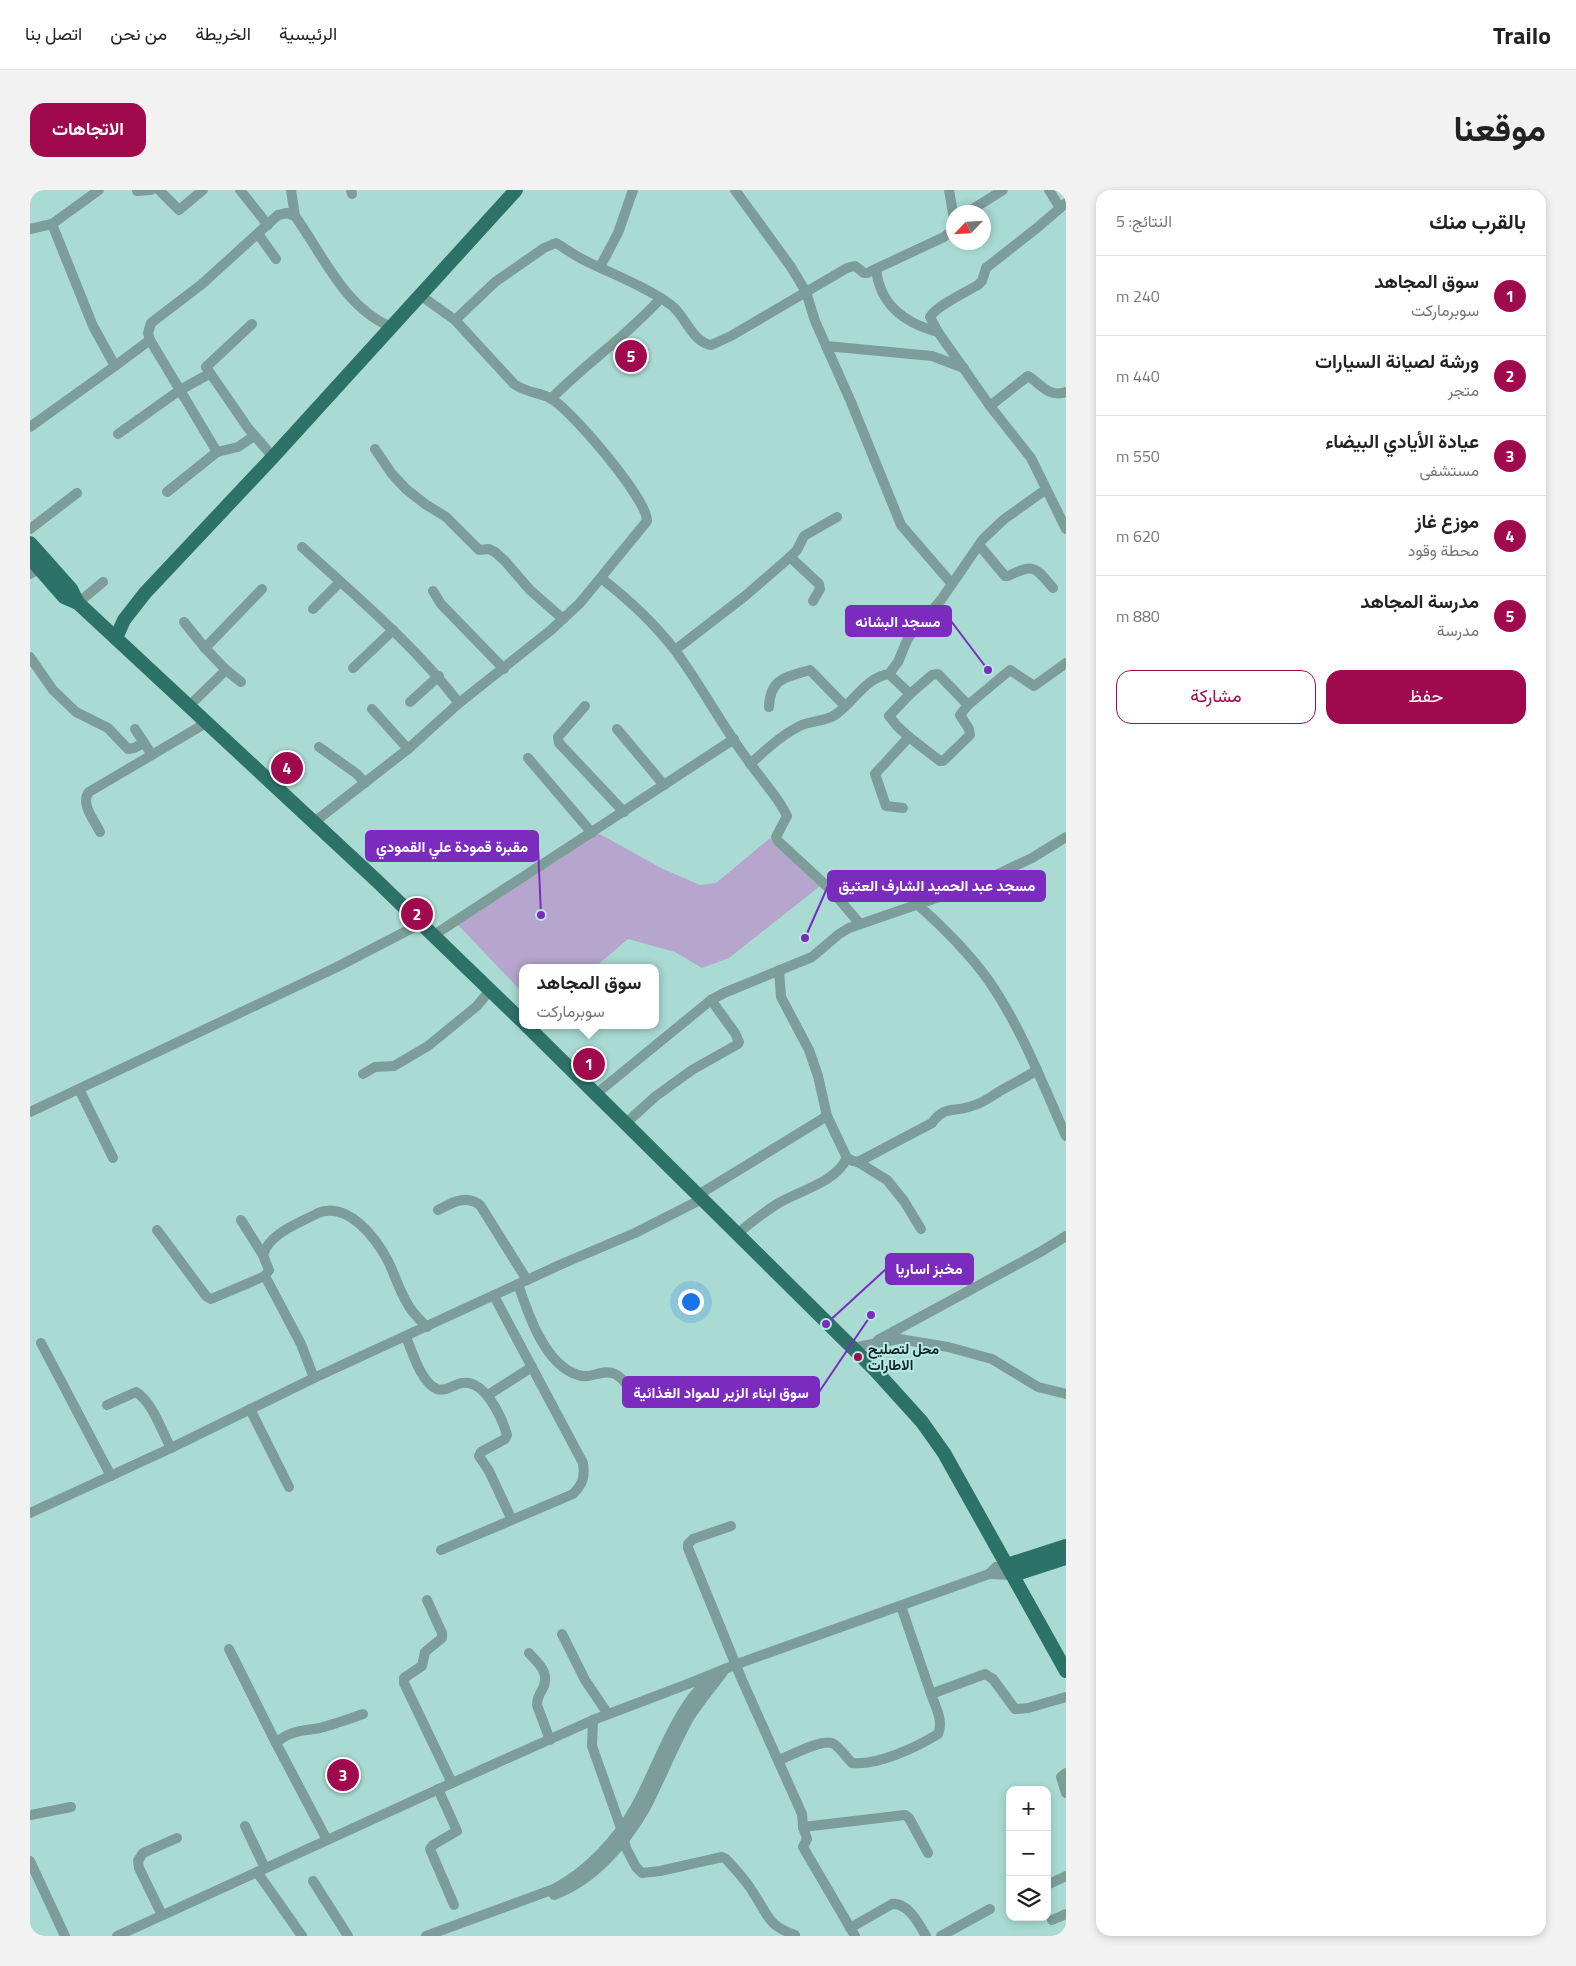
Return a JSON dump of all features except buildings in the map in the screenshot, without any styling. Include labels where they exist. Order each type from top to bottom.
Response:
[{"type":"main road","points":[[116,638],[127,615],[145,593],[273,457],[420,295],[510,192]]},
{"type":"main road","points":[[30,543],[71,590],[78,603],[422,923],[519,1018]]},
{"type":"main road","points":[[33,567],[64,597],[78,603]]},
{"type":"main road","points":[[99,623],[127,615]]},
{"type":"main road","points":[[530,1029],[852,1348],[911,1410],[944,1452],[1066,1671]]},
{"type":"main road","points":[[1010,1570],[1066,1546]]},
{"type":"main road","points":[[1010,1570],[1066,1558]]},
{"type":"street","points":[[30,229],[52,224],[100,190]]},
{"type":"street","points":[[137,192],[151,190]]},
{"type":"street","points":[[159,190],[179,210],[203,190]]},
{"type":"street","points":[[240,190],[268,225]]},
{"type":"street","points":[[291,190],[295,216],[347,293],[369,315],[390,327]]},
{"type":"street","points":[[600,267],[618,233],[634,190]]},
{"type":"street","points":[[735,190],[791,267],[806,292],[811,310],[900,525],[952,584]]},
{"type":"street","points":[[949,190],[952,205]]},
{"type":"street","points":[[979,205],[1003,190]]},
{"type":"street","points":[[1049,190],[1063,205],[986,268],[982,281],[978,285],[932,314],[931,320],[990,406],[1030,458],[1066,529]]},
{"type":"street","points":[[217,452],[150,340],[148,329],[151,323],[202,284],[268,225],[284,213],[290,213],[295,216]]},
{"type":"street","points":[[52,224],[93,326],[114,366]]},
{"type":"street","points":[[258,234],[276,259]]},
{"type":"street","points":[[455,320],[486,290],[556,243],[661,298],[677,310],[695,336],[710,345],[732,336],[850,266],[855,266],[864,273],[946,235]]},
{"type":"street","points":[[876,268],[879,284],[891,306],[912,323],[938,332]]},
{"type":"street","points":[[313,823],[408,749],[459,703],[504,669],[580,603],[646,523],[647,515],[638,500],[589,434],[569,413],[550,398],[525,391],[514,384],[455,320],[420,295]]},
{"type":"street","points":[[550,398],[572,377],[641,321],[661,298]]},
{"type":"street","points":[[252,324],[206,367],[254,436],[273,457]]},
{"type":"street","points":[[30,427],[150,340]]},
{"type":"street","points":[[826,346],[932,356],[964,368]]},
{"type":"street","points":[[118,434],[180,390],[210,374]]},
{"type":"street","points":[[990,406],[1028,376],[1051,394],[1066,392]]},
{"type":"street","points":[[167,492],[217,452],[238,447],[254,436]]},
{"type":"street","points":[[375,449],[392,474],[416,498],[446,517],[479,550],[489,549],[495,552],[530,590],[563,618]]},
{"type":"street","points":[[750,764],[786,733],[803,725],[830,717],[872,681],[880,676],[889,674],[898,662],[908,638],[952,584],[979,545],[1003,520],[1045,490]]},
{"type":"street","points":[[30,528],[77,493]]},
{"type":"street","points":[[674,650],[745,596],[790,557],[797,550],[804,536],[836,517]]},
{"type":"street","points":[[979,545],[1005,576],[1031,568],[1054,588]]},
{"type":"street","points":[[302,547],[393,630],[439,676],[459,703]]},
{"type":"street","points":[[790,557],[819,584],[820,589],[813,601]]},
{"type":"street","points":[[601,578],[628,599],[652,623],[674,650],[750,764],[773,792],[787,814],[776,836],[778,841],[832,891],[860,924]]},
{"type":"street","points":[[78,603],[103,582]]},
{"type":"street","points":[[314,609],[340,582]]},
{"type":"street","points":[[205,648],[262,589]]},
{"type":"street","points":[[433,591],[441,604],[504,669]]},
{"type":"street","points":[[184,622],[226,670],[242,682]]},
{"type":"street","points":[[353,668],[393,630]]},
{"type":"street","points":[[30,656],[53,690],[76,712],[108,728],[128,749],[144,743]]},
{"type":"street","points":[[968,705],[936,673],[910,694],[890,716],[897,726],[909,737],[940,761],[943,761],[970,735],[969,729],[960,715],[968,705],[1010,670],[1034,686],[1066,663]]},
{"type":"street","points":[[188,706],[226,670]]},
{"type":"street","points":[[769,706],[770,693],[779,681],[810,670],[845,706]]},
{"type":"street","points":[[889,674],[910,694]]},
{"type":"street","points":[[410,702],[439,676]]},
{"type":"street","points":[[584,706],[558,738],[559,743],[624,812]]},
{"type":"street","points":[[372,709],[408,749]]},
{"type":"street","points":[[100,832],[86,803],[88,793],[206,723]]},
{"type":"street","points":[[134,729],[152,755]]},
{"type":"street","points":[[617,729],[664,785]]},
{"type":"street","points":[[903,808],[886,806],[875,774],[909,737]]},
{"type":"street","points":[[434,935],[734,739]]},
{"type":"street","points":[[319,747],[357,774],[364,782]]},
{"type":"street","points":[[528,758],[592,833]]},
{"type":"street","points":[[596,1094],[711,1000],[812,957],[839,934],[860,924],[977,884],[1032,858],[1066,837]]},
{"type":"street","points":[[918,905],[967,954],[989,981],[1016,1025],[1066,1136]]},
{"type":"street","points":[[30,1112],[337,967],[422,923]]},
{"type":"street","points":[[780,970],[781,997],[809,1050],[818,1076],[827,1116],[847,1158],[858,1162],[887,1180],[904,1201],[921,1229]]},
{"type":"street","points":[[363,1074],[375,1067],[394,1066],[428,1046],[477,1006],[490,990]]},
{"type":"street","points":[[626,1123],[656,1096],[692,1070],[738,1044],[735,1033],[711,1000]]},
{"type":"street","points":[[858,1162],[932,1123],[938,1114],[944,1111],[968,1108],[987,1101],[1037,1070]]},
{"type":"street","points":[[79,1089],[113,1158]]},
{"type":"street","points":[[30,1513],[171,1448],[314,1378],[635,1233],[700,1197],[827,1116]]},
{"type":"street","points":[[737,1234],[778,1204],[832,1176],[844,1164],[847,1158]]},
{"type":"street","points":[[438,1210],[461,1200],[469,1199],[480,1205],[523,1282],[526,1307],[547,1351],[561,1368],[582,1376],[603,1372],[615,1374],[622,1379],[634,1395],[645,1398],[651,1396]]},
{"type":"street","points":[[263,1255],[266,1246],[275,1237],[318,1213],[325,1210],[333,1210],[343,1214],[363,1227],[379,1248],[387,1260],[409,1308],[426,1327]]},
{"type":"street","points":[[157,1230],[209,1298],[265,1276],[269,1269],[263,1255],[241,1220]]},
{"type":"street","points":[[871,1345],[1066,1236]]},
{"type":"street","points":[[265,1276],[302,1344],[314,1378]]},
{"type":"street","points":[[441,1550],[573,1494],[581,1486],[585,1472],[583,1463],[494,1296]]},
{"type":"street","points":[[406,1336],[418,1367],[431,1385],[437,1389],[444,1390],[461,1383],[466,1383],[475,1386],[488,1395],[507,1435],[505,1439],[480,1452],[479,1456],[489,1471],[512,1520]]},
{"type":"street","points":[[852,1348],[899,1339],[948,1347],[992,1359],[1038,1387],[1066,1394]]},
{"type":"street","points":[[41,1343],[111,1476]]},
{"type":"street","points":[[488,1395],[532,1367]]},
{"type":"street","points":[[107,1405],[136,1392],[147,1402],[171,1448]]},
{"type":"street","points":[[250,1409],[289,1487]]},
{"type":"street","points":[[731,1526],[693,1539],[688,1544],[688,1548],[732,1665],[779,1760],[802,1814],[807,1839],[803,1847],[853,1932],[892,1904],[898,1904],[903,1906],[913,1916],[926,1936]]},
{"type":"street","points":[[117,1936],[593,1720],[732,1665],[988,1574],[996,1568],[1010,1570]]},
{"type":"street","points":[[427,1600],[442,1632],[442,1638],[425,1652],[422,1666],[404,1678],[404,1684],[452,1783]]},
{"type":"street","points":[[779,1760],[813,1746],[831,1742],[852,1763],[863,1764],[892,1755],[938,1734],[940,1719],[901,1606]]},
{"type":"street","points":[[562,1634],[585,1680],[608,1714]]},
{"type":"street","points":[[229,1649],[327,1840]]},
{"type":"street","points":[[529,1653],[544,1670],[545,1685],[537,1700],[537,1705],[550,1740]]},
{"type":"street","points":[[436,1935],[572,1880],[595,1861],[645,1808],[689,1718],[732,1665]]},
{"type":"street","points":[[623,1833],[664,1747],[692,1698],[716,1671]]},
{"type":"street","points":[[930,1694],[985,1674],[993,1679],[1015,1709],[1028,1708],[1066,1697]]},
{"type":"street","points":[[276,1743],[295,1731],[322,1727],[363,1714]]},
{"type":"street","points":[[593,1720],[592,1746],[623,1833],[626,1848],[636,1867],[642,1872],[660,1871],[719,1857],[726,1859],[754,1892],[769,1920],[795,1934]]},
{"type":"street","points":[[1066,1773],[1061,1777],[1066,1793]]},
{"type":"street","points":[[438,1789],[457,1831],[432,1846],[430,1850],[454,1905]]},
{"type":"street","points":[[30,1815],[71,1807]]},
{"type":"street","points":[[803,1826],[905,1815],[909,1818],[928,1853]]},
{"type":"street","points":[[245,1826],[261,1870],[302,1936]]},
{"type":"street","points":[[162,1915],[138,1861],[144,1853],[177,1838]]},
{"type":"street","points":[[30,1861],[66,1936]]},
{"type":"street","points":[[1051,1883],[1066,1876]]},
{"type":"street","points":[[313,1881],[348,1936]]},
{"type":"street","points":[[941,1936],[990,1909]]},
{"type":"street","points":[[1052,1920],[1066,1914]]},
{"type":"shaded area","points":[[598,833],[663,869],[700,885],[716,883],[770,838],[820,886],[729,958],[702,968],[675,952],[628,939],[599,964],[519,964],[519,989],[458,925]]},
{"type":"place","name":"مدرسة المجاهد","points":[[631,356]]},
{"type":"place","name":"مسجد البشانه","points":[[988,670]]},
{"type":"place","name":"موزع غاز","points":[[287,768]]},
{"type":"place","name":"ورشة لصيانة السيارات","points":[[417,914]]},
{"type":"place","name":"مقبرة قمودة علي القمودي","points":[[541,915]]},
{"type":"place","name":"مسجد عبد الحميد الشارف العتيق","points":[[805,938]]},
{"type":"place","name":"سوق المجاهد","points":[[589,1064]]},
{"type":"place","name":"سوق ابناء الزير للمواد الغذائية","points":[[871,1315]]},
{"type":"place","name":"مخبز اساريا","points":[[826,1324]]},
{"type":"place","name":"محل لتصليح الاطارات","points":[[858,1357]]},
{"type":"place","name":"عيادة الأيادي البيضاء","points":[[343,1775]]}]
